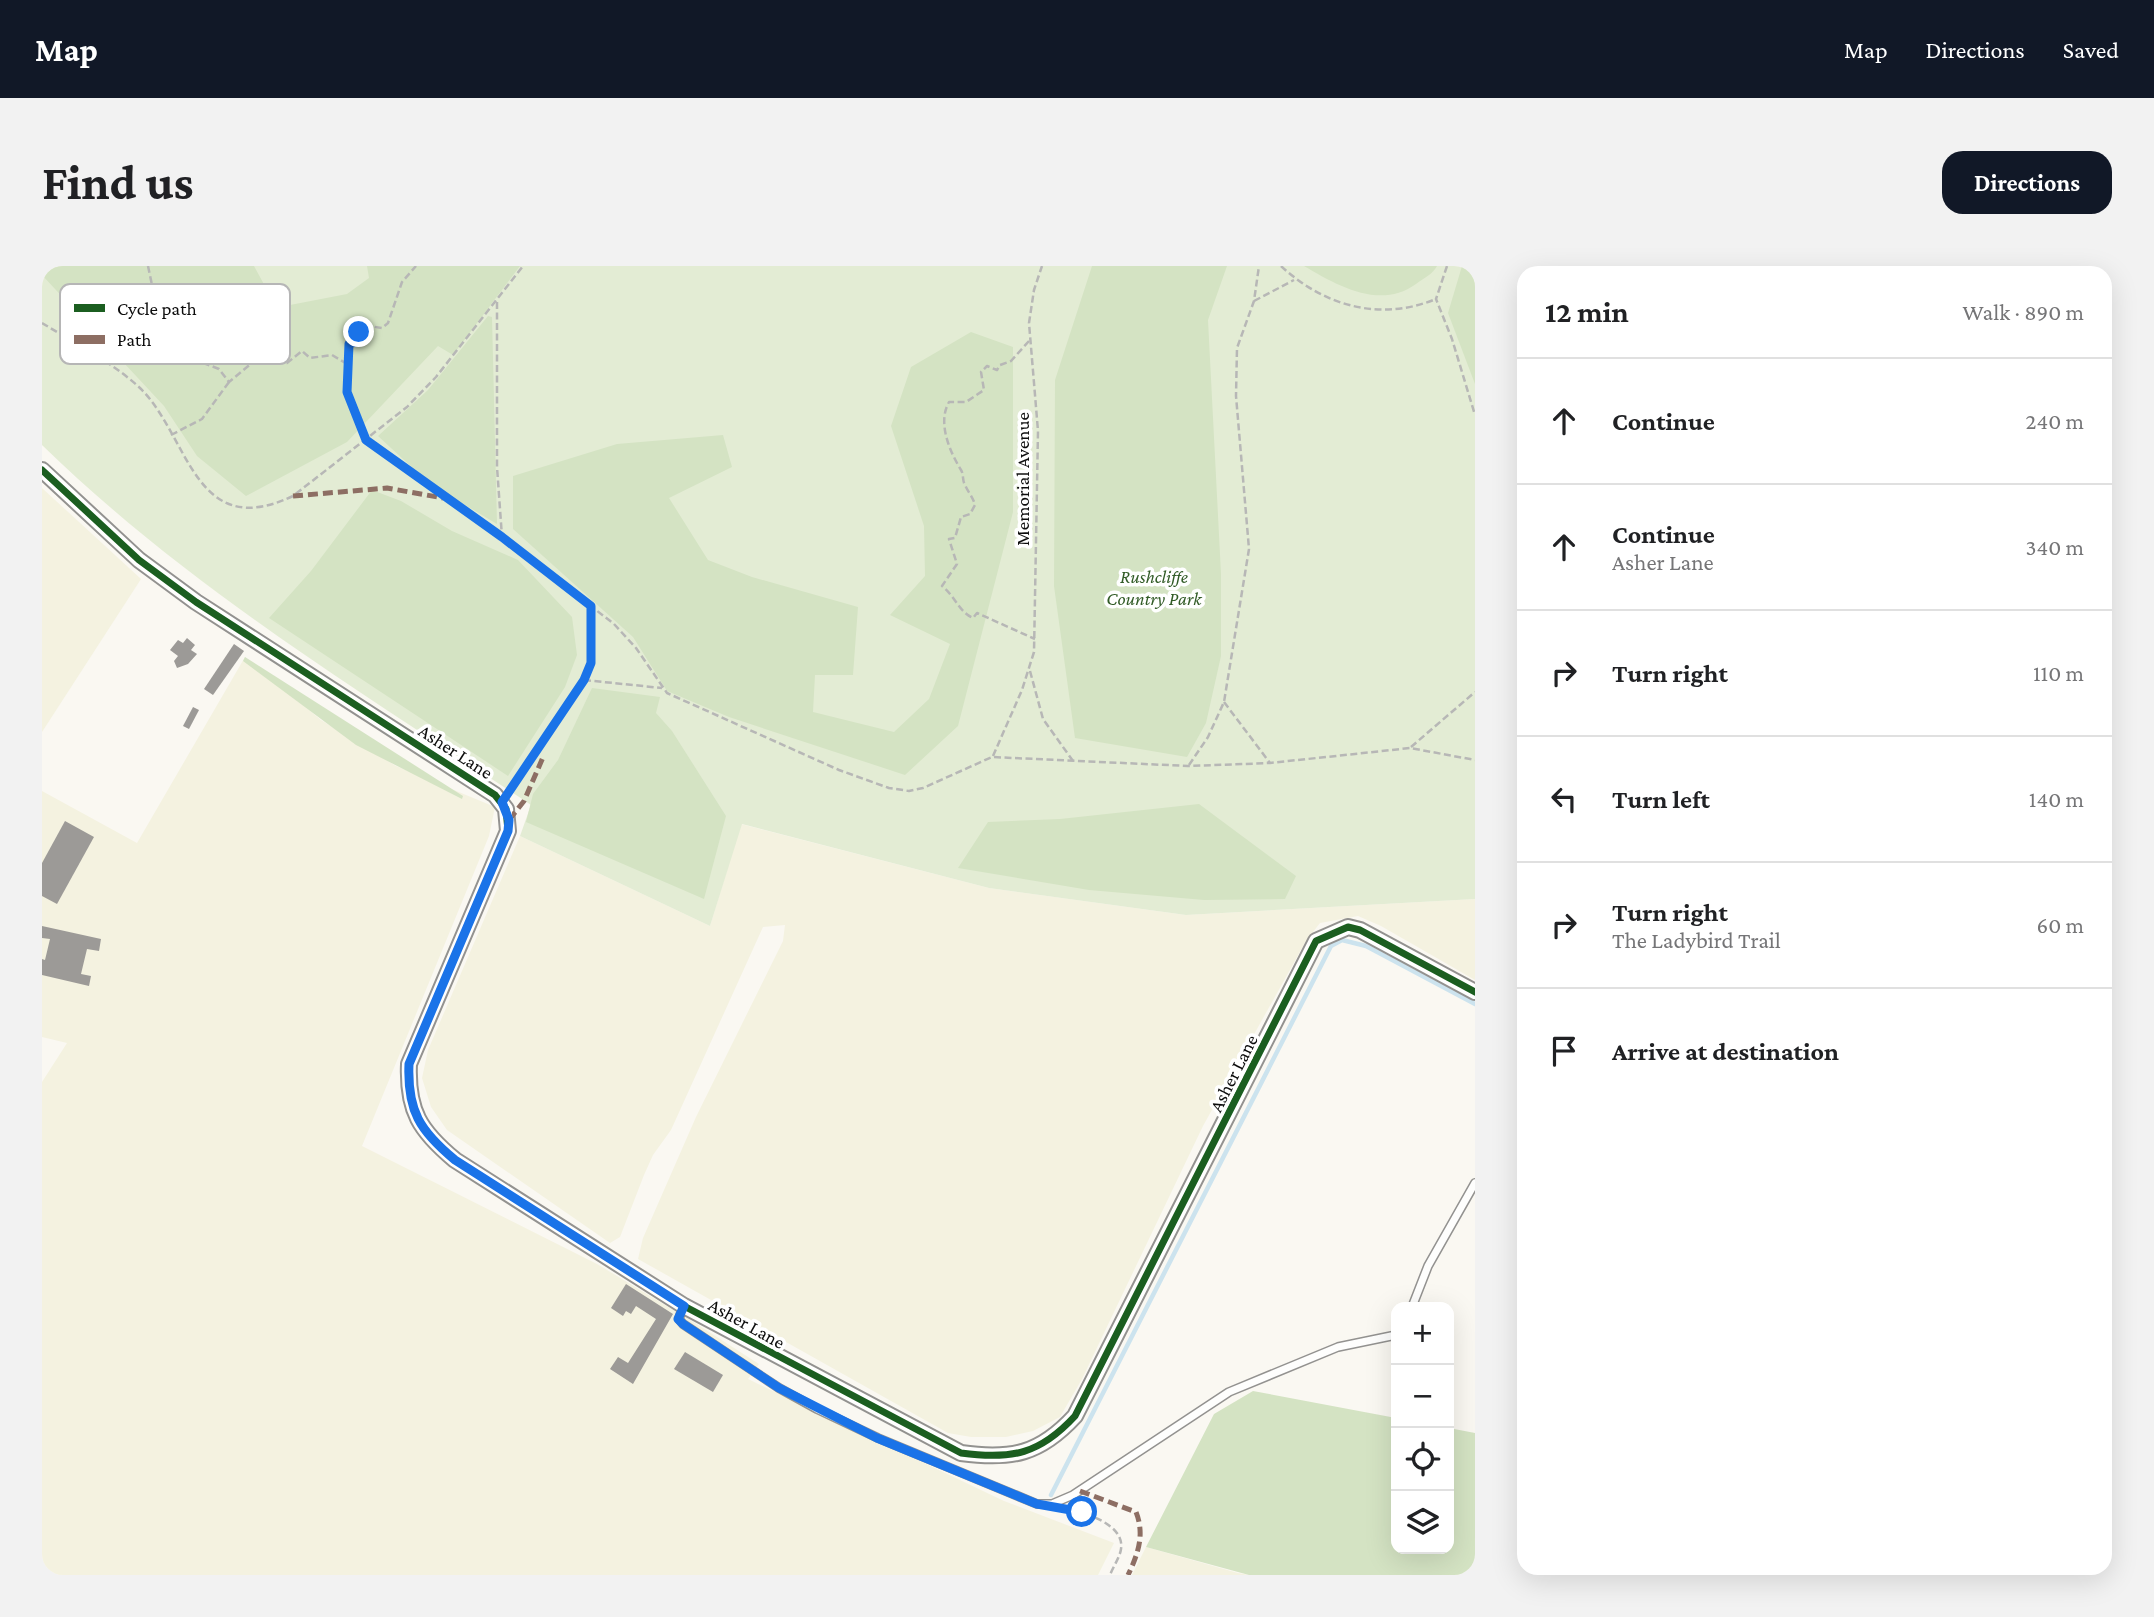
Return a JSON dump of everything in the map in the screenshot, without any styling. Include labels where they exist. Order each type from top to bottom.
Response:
[{"type":"street","name":"Asher Lane","points":[[42,470],[139,560],[196,602],[502,802],[509,820],[508,831],[409,1064],[408,1088],[414,1113],[428,1138],[455,1160],[684,1306],[961,1453],[989,1457],[1017,1455],[1042,1446],[1075,1416],[1316,941],[1326,933],[1348,927],[1360,930],[1475,992]]},
{"type":"lane","points":[[1414,1302],[1428,1266],[1475,1183]]},
{"type":"lane","points":[[684,1306],[678,1319],[683,1324],[779,1388],[817,1409],[1037,1504],[1052,1504],[1073,1495],[1229,1392],[1338,1348],[1391,1336]]},
{"type":"path","points":[[148,266],[152,284]]},
{"type":"path","points":[[416,266],[402,282],[388,323],[382,328],[369,326],[359,332],[356,342],[349,344],[347,392],[366,440],[502,537],[591,606],[628,638],[662,688],[682,702],[889,789],[923,788],[992,757],[1188,766],[1270,763],[1410,748],[1475,760]]},
{"type":"path","points":[[108,364],[142,390],[197,480],[211,493],[225,503],[258,508],[274,505],[293,496],[407,407],[436,377],[523,266]]},
{"type":"path","points":[[1188,766],[1208,737],[1224,702],[1249,548],[1236,396],[1237,348],[1254,302],[1259,266]]},
{"type":"path","points":[[1281,266],[1295,279],[1334,299],[1370,311],[1417,307],[1436,299]]},
{"type":"path","points":[[1447,266],[1436,299],[1475,415]]},
{"type":"path","points":[[1254,302],[1295,279]]},
{"type":"path","points":[[497,301],[497,467],[502,537]]},
{"type":"path","points":[[42,323],[60,334]]},
{"type":"path","points":[[1029,341],[1011,361],[1000,365],[997,370],[987,366],[981,372],[985,390],[966,402],[949,402],[946,406],[944,415],[950,449],[963,472],[962,481],[975,505],[970,514],[961,517],[955,538],[948,539],[957,564],[942,586],[952,593],[963,614],[973,618],[977,613],[1035,639]]},
{"type":"path","points":[[290,361],[302,351],[310,358],[332,355],[347,364]]},
{"type":"path","points":[[206,364],[219,369],[229,382]]},
{"type":"path","points":[[171,435],[202,419],[229,382],[251,364]]},
{"type":"path","points":[[502,802],[584,680],[591,663],[591,606]]},
{"type":"path","points":[[992,757],[1030,668]]},
{"type":"path","points":[[1030,668],[1042,719],[1073,761]]},
{"type":"path","points":[[584,680],[662,688]]},
{"type":"path","points":[[1410,748],[1475,692]]},
{"type":"path","points":[[1224,702],[1270,763]]},
{"type":"path","points":[[1052,1504],[1082,1512],[1109,1525],[1120,1539],[1122,1548],[1110,1575]]},
{"type":"shaded area","points":[[42,488],[141,579],[42,732]]},
{"type":"shaded area","points":[[245,657],[321,720],[396,766],[495,807],[489,836],[362,1146],[597,1264],[692,1321],[759,1364],[748,1379],[1004,1501],[1114,1543],[1098,1575],[42,1575],[42,1082],[67,1043],[42,1037],[42,791],[137,843]]},
{"type":"shaded area","points":[[741,824],[989,888],[1186,915],[1475,899],[1475,980],[1381,926],[1358,916],[1320,923],[1306,941],[1203,1126],[1082,1379],[1060,1417],[1033,1431],[1006,1437],[971,1437],[948,1433],[638,1259],[643,1238],[696,1117],[783,941],[785,925],[763,927],[671,1130],[653,1155],[620,1237],[610,1243],[447,1130],[431,1107],[422,1078],[428,1050],[520,836],[710,926]]},
{"type":"shaded area","points":[[1146,1547],[1238,1573],[1249,1575],[1132,1575]]},
{"type":"green space","name":"Rushcliffe Country Park","points":[[42,266],[1475,266],[1475,899],[1186,915],[989,888],[742,824],[710,926],[520,836],[531,805],[340,679],[216,592],[98,497],[42,445]]},
{"type":"green space","points":[[42,266],[254,266],[264,284],[60,284],[60,294],[42,275]]},
{"type":"green space","points":[[367,266],[520,266],[453,355],[438,346],[347,442],[246,496],[197,456],[164,406],[125,364],[290,364],[290,305],[347,294],[369,278]]},
{"type":"green space","points":[[1092,266],[1227,266],[1208,320],[1221,574],[1221,656],[1206,723],[1187,757],[1075,738],[1054,586],[1055,380]]},
{"type":"green space","points":[[1304,266],[1437,266],[1428,276],[1402,292],[1374,295],[1345,287]]},
{"type":"green space","points":[[1462,266],[1475,266],[1475,384],[1448,313]]},
{"type":"green space","points":[[488,316],[492,317],[497,524],[430,484],[378,436],[428,390]]},
{"type":"green space","points":[[971,332],[1013,347],[1013,512],[958,726],[905,775],[729,717],[667,691],[633,637],[513,529],[513,476],[617,444],[723,435],[732,467],[669,498],[708,560],[752,577],[858,607],[853,675],[815,675],[813,712],[894,732],[929,699],[950,644],[890,615],[925,576],[924,526],[891,426],[911,367]]},
{"type":"green space","points":[[372,490],[401,501],[452,531],[518,560],[572,617],[577,655],[565,687],[508,776],[269,618],[311,571]]},
{"type":"green space","points":[[245,657],[463,796],[462,799],[356,745],[243,661]]},
{"type":"green space","points":[[592,688],[660,697],[656,713],[672,731],[726,816],[704,899],[526,822],[533,794],[558,760]]},
{"type":"green space","points":[[1199,804],[1296,876],[1285,899],[1204,900],[1089,890],[958,868],[988,822],[1060,819]]},
{"type":"green space","points":[[1253,1391],[1391,1417],[1391,1554],[1454,1554],[1454,1429],[1475,1433],[1475,1575],[1249,1575],[1146,1547],[1214,1414]]},
{"type":"building","points":[[187,638],[195,645],[191,650],[197,654],[188,664],[177,668],[174,661],[178,656],[170,650],[178,640],[183,643]]},
{"type":"building","points":[[234,644],[244,651],[213,695],[204,689]]},
{"type":"building","points":[[193,707],[199,710],[189,729],[183,726]]},
{"type":"building","points":[[65,821],[94,837],[57,904],[42,896],[42,863]]},
{"type":"building","points":[[42,926],[101,939],[99,951],[87,949],[81,974],[91,976],[89,986],[42,975],[42,959],[45,960],[50,939],[42,938]]},
{"type":"building","points":[[626,1284],[673,1314],[633,1384],[610,1369],[618,1357],[628,1363],[656,1319],[636,1306],[631,1314],[626,1311],[623,1316],[611,1308]]},
{"type":"building","points":[[685,1352],[723,1375],[713,1392],[674,1369]]},
{"type":"waterway","points":[[1051,1495],[1331,946],[1342,940],[1366,946],[1475,1004]]},
{"type":"marked path","points":[[293,496],[387,488],[443,498]]},
{"type":"marked path","points":[[509,820],[524,801],[544,755]]},
{"type":"marked path","points":[[1080,1491],[1136,1512],[1140,1537],[1135,1560],[1128,1575]]},
{"type":"cycle path","points":[[42,470],[139,560],[196,602],[495,795],[506,809],[508,831],[409,1064],[413,1107],[418,1119],[433,1139],[455,1160],[684,1306],[961,1453],[995,1456],[1024,1451],[1050,1439],[1075,1416],[1316,941],[1348,927],[1360,930],[1475,992]]},
{"type":"route","points":[[359,332],[356,342],[349,344],[347,392],[366,440],[443,498],[502,537],[591,606],[591,663],[584,680],[502,802],[509,820],[508,831],[434,999],[409,1064],[408,1088],[414,1113],[428,1138],[455,1160],[684,1306],[678,1319],[683,1324],[779,1388],[877,1438],[992,1487],[1037,1504],[1052,1504],[1082,1512]]}]
